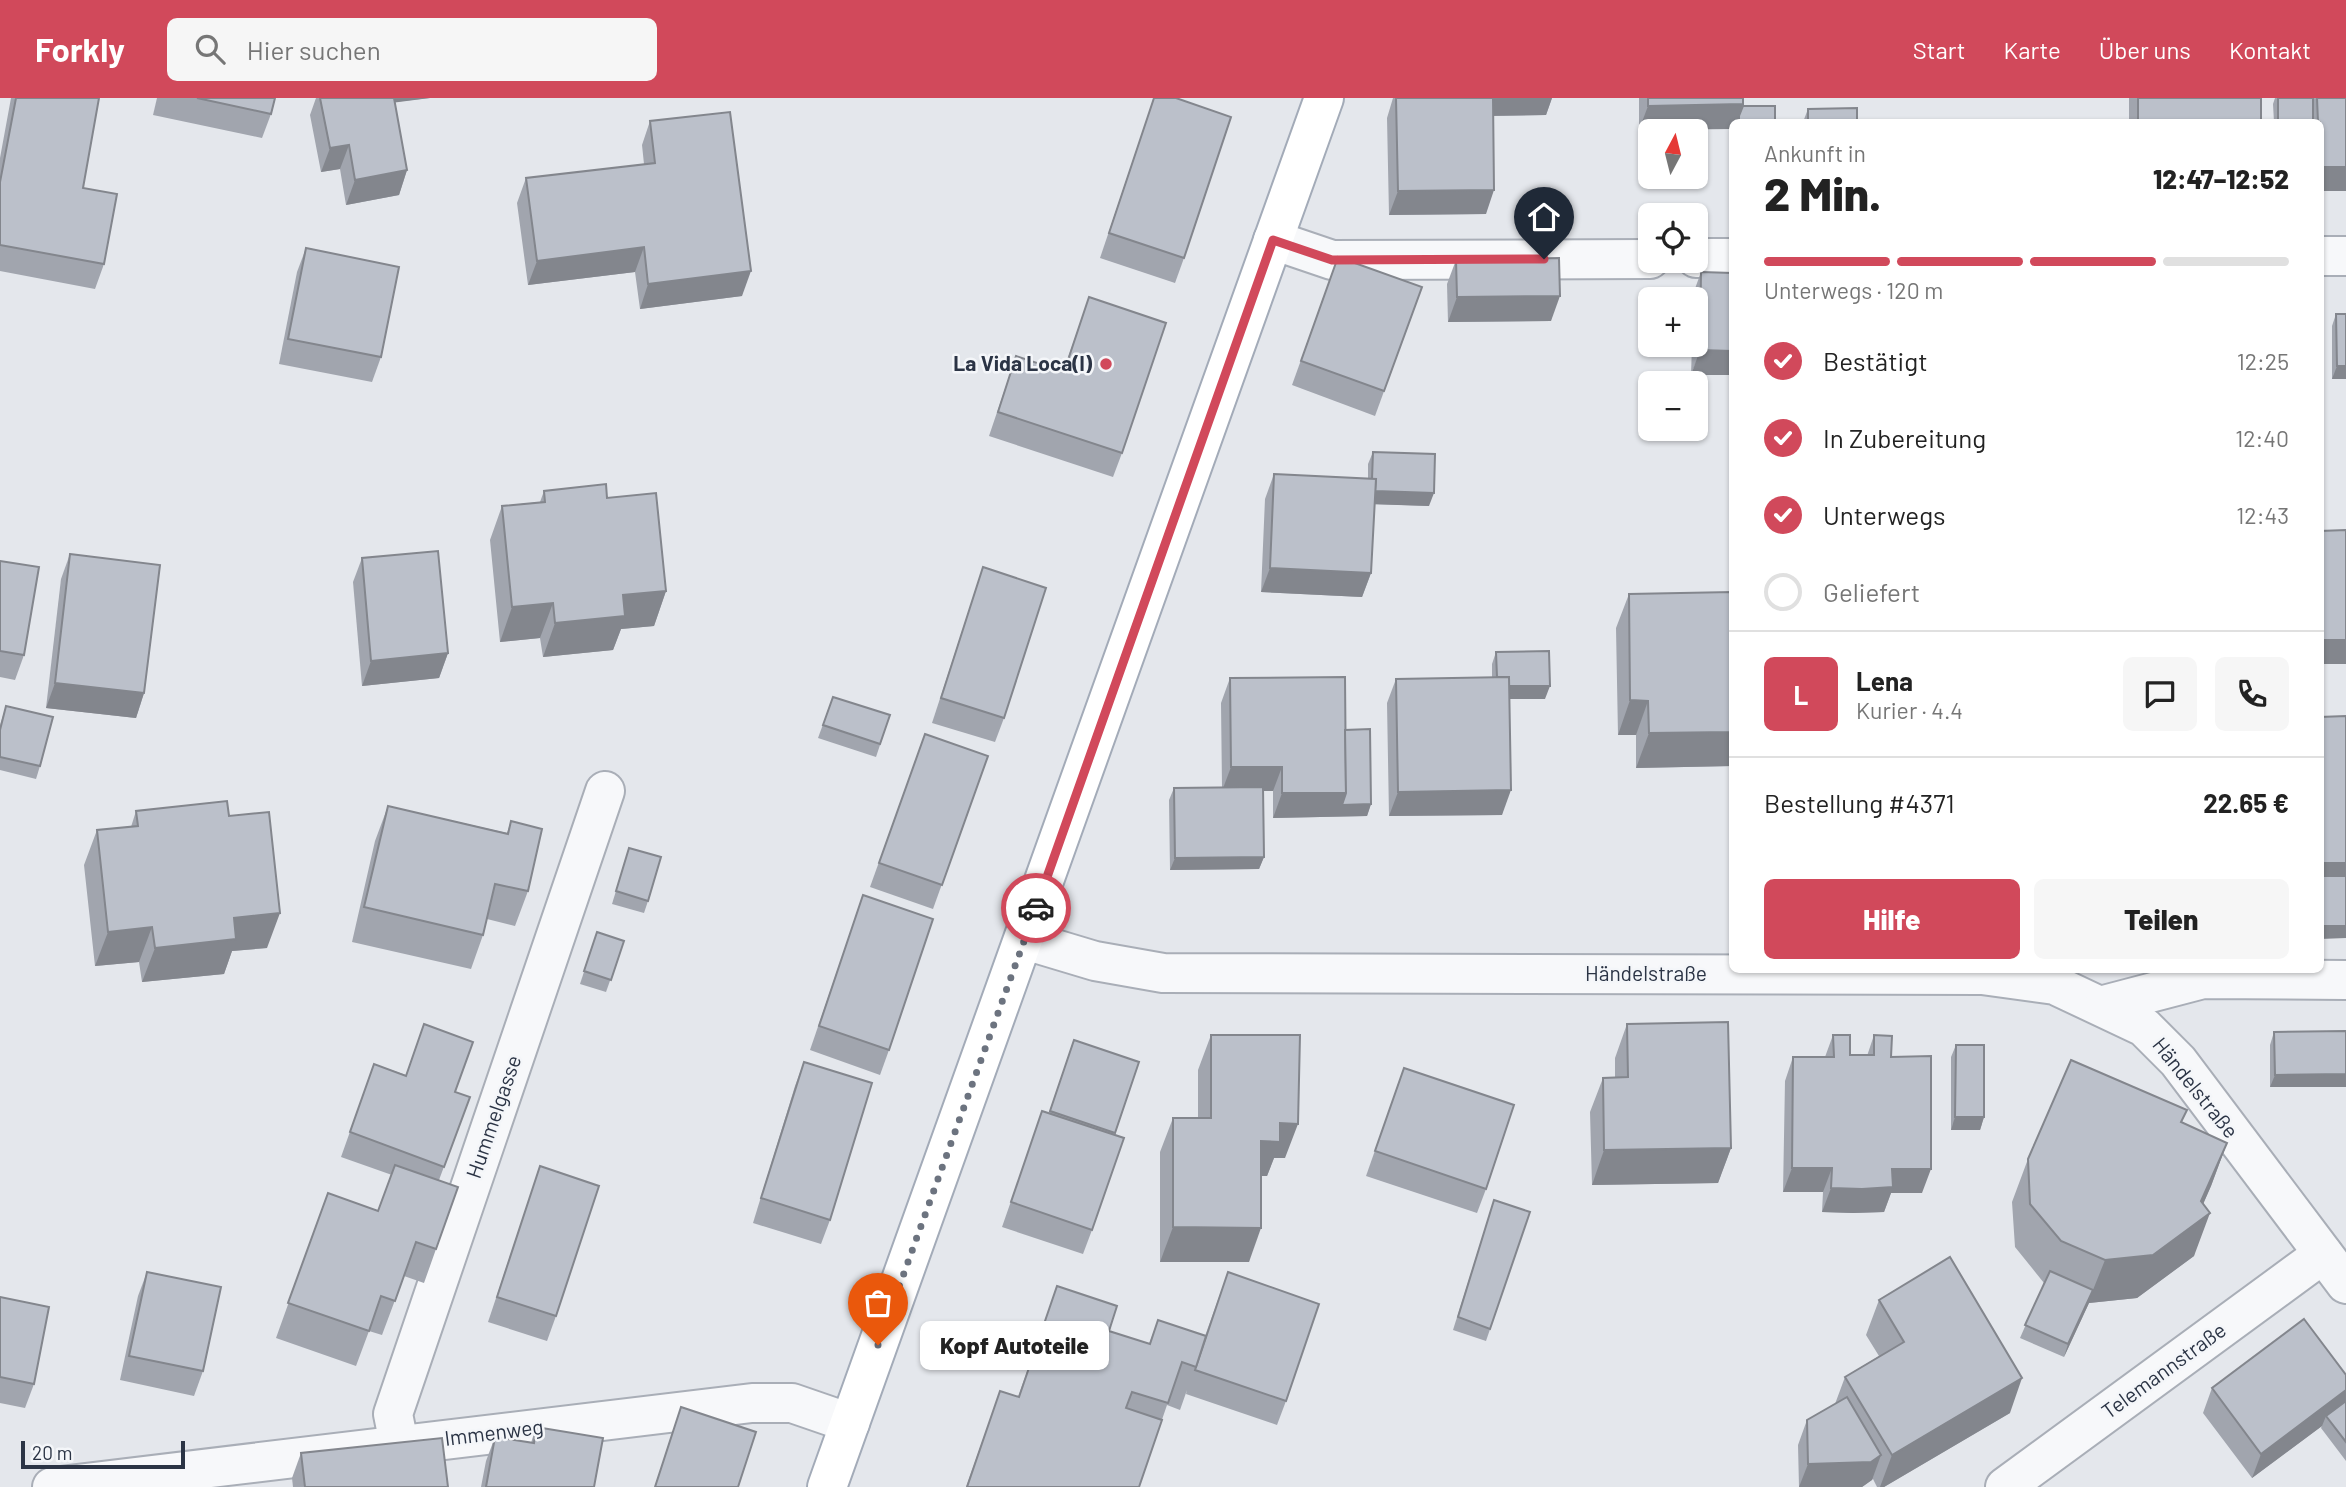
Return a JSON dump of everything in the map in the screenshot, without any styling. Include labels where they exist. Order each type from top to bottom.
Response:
[{"type":"main road","points":[[827,1487],[1025,940],[1324,98]]},
{"type":"street","points":[[1273,240],[1332,260],[1638,258]]},
{"type":"street","points":[[2324,256],[2346,256]]},
{"type":"street","points":[[1708,258],[1729,258]]},
{"type":"street","name":"Hummelgasse","points":[[399,1444],[393,1414],[605,791]]},
{"type":"street","name":"Händelstraße","points":[[1025,940],[1095,961],[1163,973],[1982,975],[2055,985],[2104,1005],[2144,1027],[2178,1061],[2346,1284]]},
{"type":"street","points":[[2104,1005],[2203,979],[2346,980]]},
{"type":"street","name":"Telemannstraße","points":[[2005,1487],[2323,1254]]},
{"type":"street","name":"Immenweg","points":[[52,1487],[752,1403],[792,1403],[850,1423]]},
{"type":"building","points":[[16,98],[99,98],[83,188],[117,194],[104,264],[0,245],[0,182]]},
{"type":"building","points":[[197,98],[275,98],[271,114]]},
{"type":"building","points":[[320,98],[394,98],[407,170],[355,180],[349,145],[330,148]]},
{"type":"building","points":[[1154,98],[1176,98],[1231,117],[1184,258],[1109,233]]},
{"type":"building","points":[[1396,98],[1493,98],[1494,190],[1398,191]]},
{"type":"building","points":[[1648,98],[1743,98],[1743,104],[1648,106]]},
{"type":"building","points":[[2138,98],[2261,98],[2261,119],[2138,119]]},
{"type":"building","points":[[2278,98],[2313,98],[2313,119],[2278,119]]},
{"type":"building","points":[[2317,98],[2346,98],[2346,167],[2324,167],[2324,119],[2318,119]]},
{"type":"building","points":[[1743,106],[1775,106],[1775,119],[1739,119]]},
{"type":"building","points":[[1857,108],[1857,119],[1808,119],[1808,109]]},
{"type":"building","points":[[730,112],[751,271],[648,284],[644,247],[537,261],[526,178],[655,163],[650,121]]},
{"type":"building","points":[[306,248],[399,267],[381,357],[288,339]]},
{"type":"building","points":[[1338,257],[1422,287],[1384,391],[1301,361]]},
{"type":"building","points":[[1559,258],[1560,296],[1457,297],[1456,260]]},
{"type":"building","points":[[1701,273],[1729,273],[1729,351],[1708,350],[1708,287],[1701,287]]},
{"type":"building","points":[[1089,297],[1166,323],[1122,453],[998,412],[1016,356],[1064,372]]},
{"type":"building","points":[[2336,314],[2346,314],[2346,366],[2337,366]]},
{"type":"building","points":[[1373,452],[1435,454],[1434,493],[1375,491],[1376,479],[1372,479]]},
{"type":"building","points":[[1274,474],[1376,479],[1371,573],[1270,568]]},
{"type":"building","points":[[606,484],[607,498],[656,493],[666,591],[623,595],[625,616],[555,623],[553,603],[512,607],[502,506],[545,502],[544,491]]},
{"type":"building","points":[[2346,530],[2346,640],[2324,640],[2324,531]]},
{"type":"building","points":[[438,551],[448,653],[371,661],[362,558]]},
{"type":"building","points":[[70,554],[160,565],[144,693],[55,683]]},
{"type":"building","points":[[0,561],[39,567],[24,655],[0,651]]},
{"type":"building","points":[[983,567],[1046,588],[1004,718],[941,698]]},
{"type":"building","points":[[1729,592],[1729,732],[1649,733],[1648,701],[1630,700],[1629,594]]},
{"type":"building","points":[[1549,651],[1550,686],[1509,686],[1509,677],[1497,677],[1496,652]]},
{"type":"building","points":[[1345,677],[1346,793],[1282,793],[1282,767],[1231,767],[1230,678]]},
{"type":"building","points":[[1509,677],[1511,790],[1398,792],[1396,679]]},
{"type":"building","points":[[833,697],[890,715],[880,744],[823,725]]},
{"type":"building","points":[[6,706],[53,717],[40,766],[0,757],[0,730]]},
{"type":"building","points":[[2346,716],[2346,863],[2324,863],[2324,717]]},
{"type":"building","points":[[1370,729],[1371,804],[1342,805],[1346,793],[1345,730]]},
{"type":"building","points":[[925,734],[988,756],[942,885],[879,863]]},
{"type":"building","points":[[1263,787],[1264,857],[1175,858],[1174,788]]},
{"type":"building","points":[[227,801],[229,816],[269,812],[280,913],[234,918],[236,939],[155,948],[152,927],[108,932],[97,830],[138,826],[136,811]]},
{"type":"building","points":[[388,806],[508,834],[511,821],[542,829],[528,891],[495,884],[483,935],[364,907]]},
{"type":"building","points":[[629,848],[661,857],[648,901],[616,891]]},
{"type":"building","points":[[2324,876],[2346,876],[2346,926],[2324,926]]},
{"type":"building","points":[[863,895],[933,919],[889,1050],[819,1026]]},
{"type":"building","points":[[597,932],[624,941],[611,980],[584,971]]},
{"type":"building","points":[[1728,1022],[1731,1148],[1604,1150],[1603,1078],[1628,1077],[1627,1024]]},
{"type":"building","points":[[424,1024],[473,1042],[455,1092],[470,1097],[444,1167],[350,1132],[374,1064],[406,1076]]},
{"type":"building","points":[[2346,1031],[2346,1074],[2275,1075],[2274,1032]]},
{"type":"building","points":[[1211,1035],[1300,1035],[1298,1124],[1280,1123],[1280,1142],[1261,1141],[1261,1228],[1173,1227],[1173,1118],[1211,1118]]},
{"type":"building","points":[[1833,1035],[1850,1035],[1850,1055],[1874,1055],[1874,1035],[1892,1036],[1891,1057],[1931,1056],[1931,1169],[1892,1169],[1893,1187],[1862,1189],[1831,1188],[1832,1168],[1792,1168],[1793,1057],[1834,1057]]},
{"type":"building","points":[[1074,1040],[1139,1062],[1115,1133],[1050,1111]]},
{"type":"building","points":[[1956,1045],[1984,1045],[1984,1117],[1955,1117]]},
{"type":"building","points":[[2071,1060],[2187,1110],[2181,1122],[2227,1143],[2201,1201],[2210,1213],[2153,1255],[2105,1260],[2061,1241],[2030,1204],[2028,1159]]},
{"type":"building","points":[[804,1062],[872,1083],[830,1220],[761,1198]]},
{"type":"building","points":[[1404,1068],[1514,1105],[1486,1189],[1375,1151]]},
{"type":"building","points":[[1042,1111],[1124,1138],[1092,1230],[1011,1202]]},
{"type":"building","points":[[395,1165],[458,1187],[436,1249],[416,1242],[395,1301],[381,1296],[369,1331],[288,1303],[328,1193],[378,1211]]},
{"type":"building","points":[[540,1166],[599,1186],[556,1316],[497,1297]]},
{"type":"building","points":[[1494,1200],[1530,1212],[1490,1329],[1458,1317]]},
{"type":"building","points":[[1950,1257],[2022,1378],[1892,1455],[1845,1377],[1904,1342],[1879,1300]]},
{"type":"building","points":[[2050,1271],[2093,1290],[2068,1344],[2025,1325]]},
{"type":"building","points":[[147,1272],[221,1287],[203,1371],[129,1356]]},
{"type":"building","points":[[1228,1272],[1319,1304],[1286,1401],[1195,1370]]},
{"type":"building","points":[[1057,1286],[1117,1306],[1109,1331],[1150,1344],[1158,1320],[1206,1336],[1196,1367],[1182,1362],[1168,1403],[1132,1392],[1126,1408],[1162,1420],[1139,1487],[967,1487],[1000,1391],[1019,1397]]},
{"type":"building","points":[[0,1297],[49,1307],[34,1384],[0,1377]]},
{"type":"building","points":[[2304,1319],[2346,1375],[2346,1390],[2261,1454],[2212,1388]]},
{"type":"building","points":[[1847,1397],[1881,1455],[1871,1462],[1808,1464],[1807,1420]]},
{"type":"building","points":[[2346,1401],[2346,1442],[2326,1416]]},
{"type":"building","points":[[681,1407],[756,1432],[738,1487],[655,1487]]},
{"type":"building","points":[[536,1427],[603,1438],[594,1487],[486,1487],[495,1437],[534,1443]]},
{"type":"building","points":[[442,1438],[448,1487],[305,1487],[301,1453]]},
{"type":"way so far","points":[[878,1345],[1036,908]]},
{"type":"place","name":"La Vida Loca(l)","points":[[1106,364]]},
{"type":"place","name":"Kopf Autoteile","points":[[878,1345]]},
{"type":"route","points":[[1036,908],[1273,240],[1332,260],[1544,259]]}]
